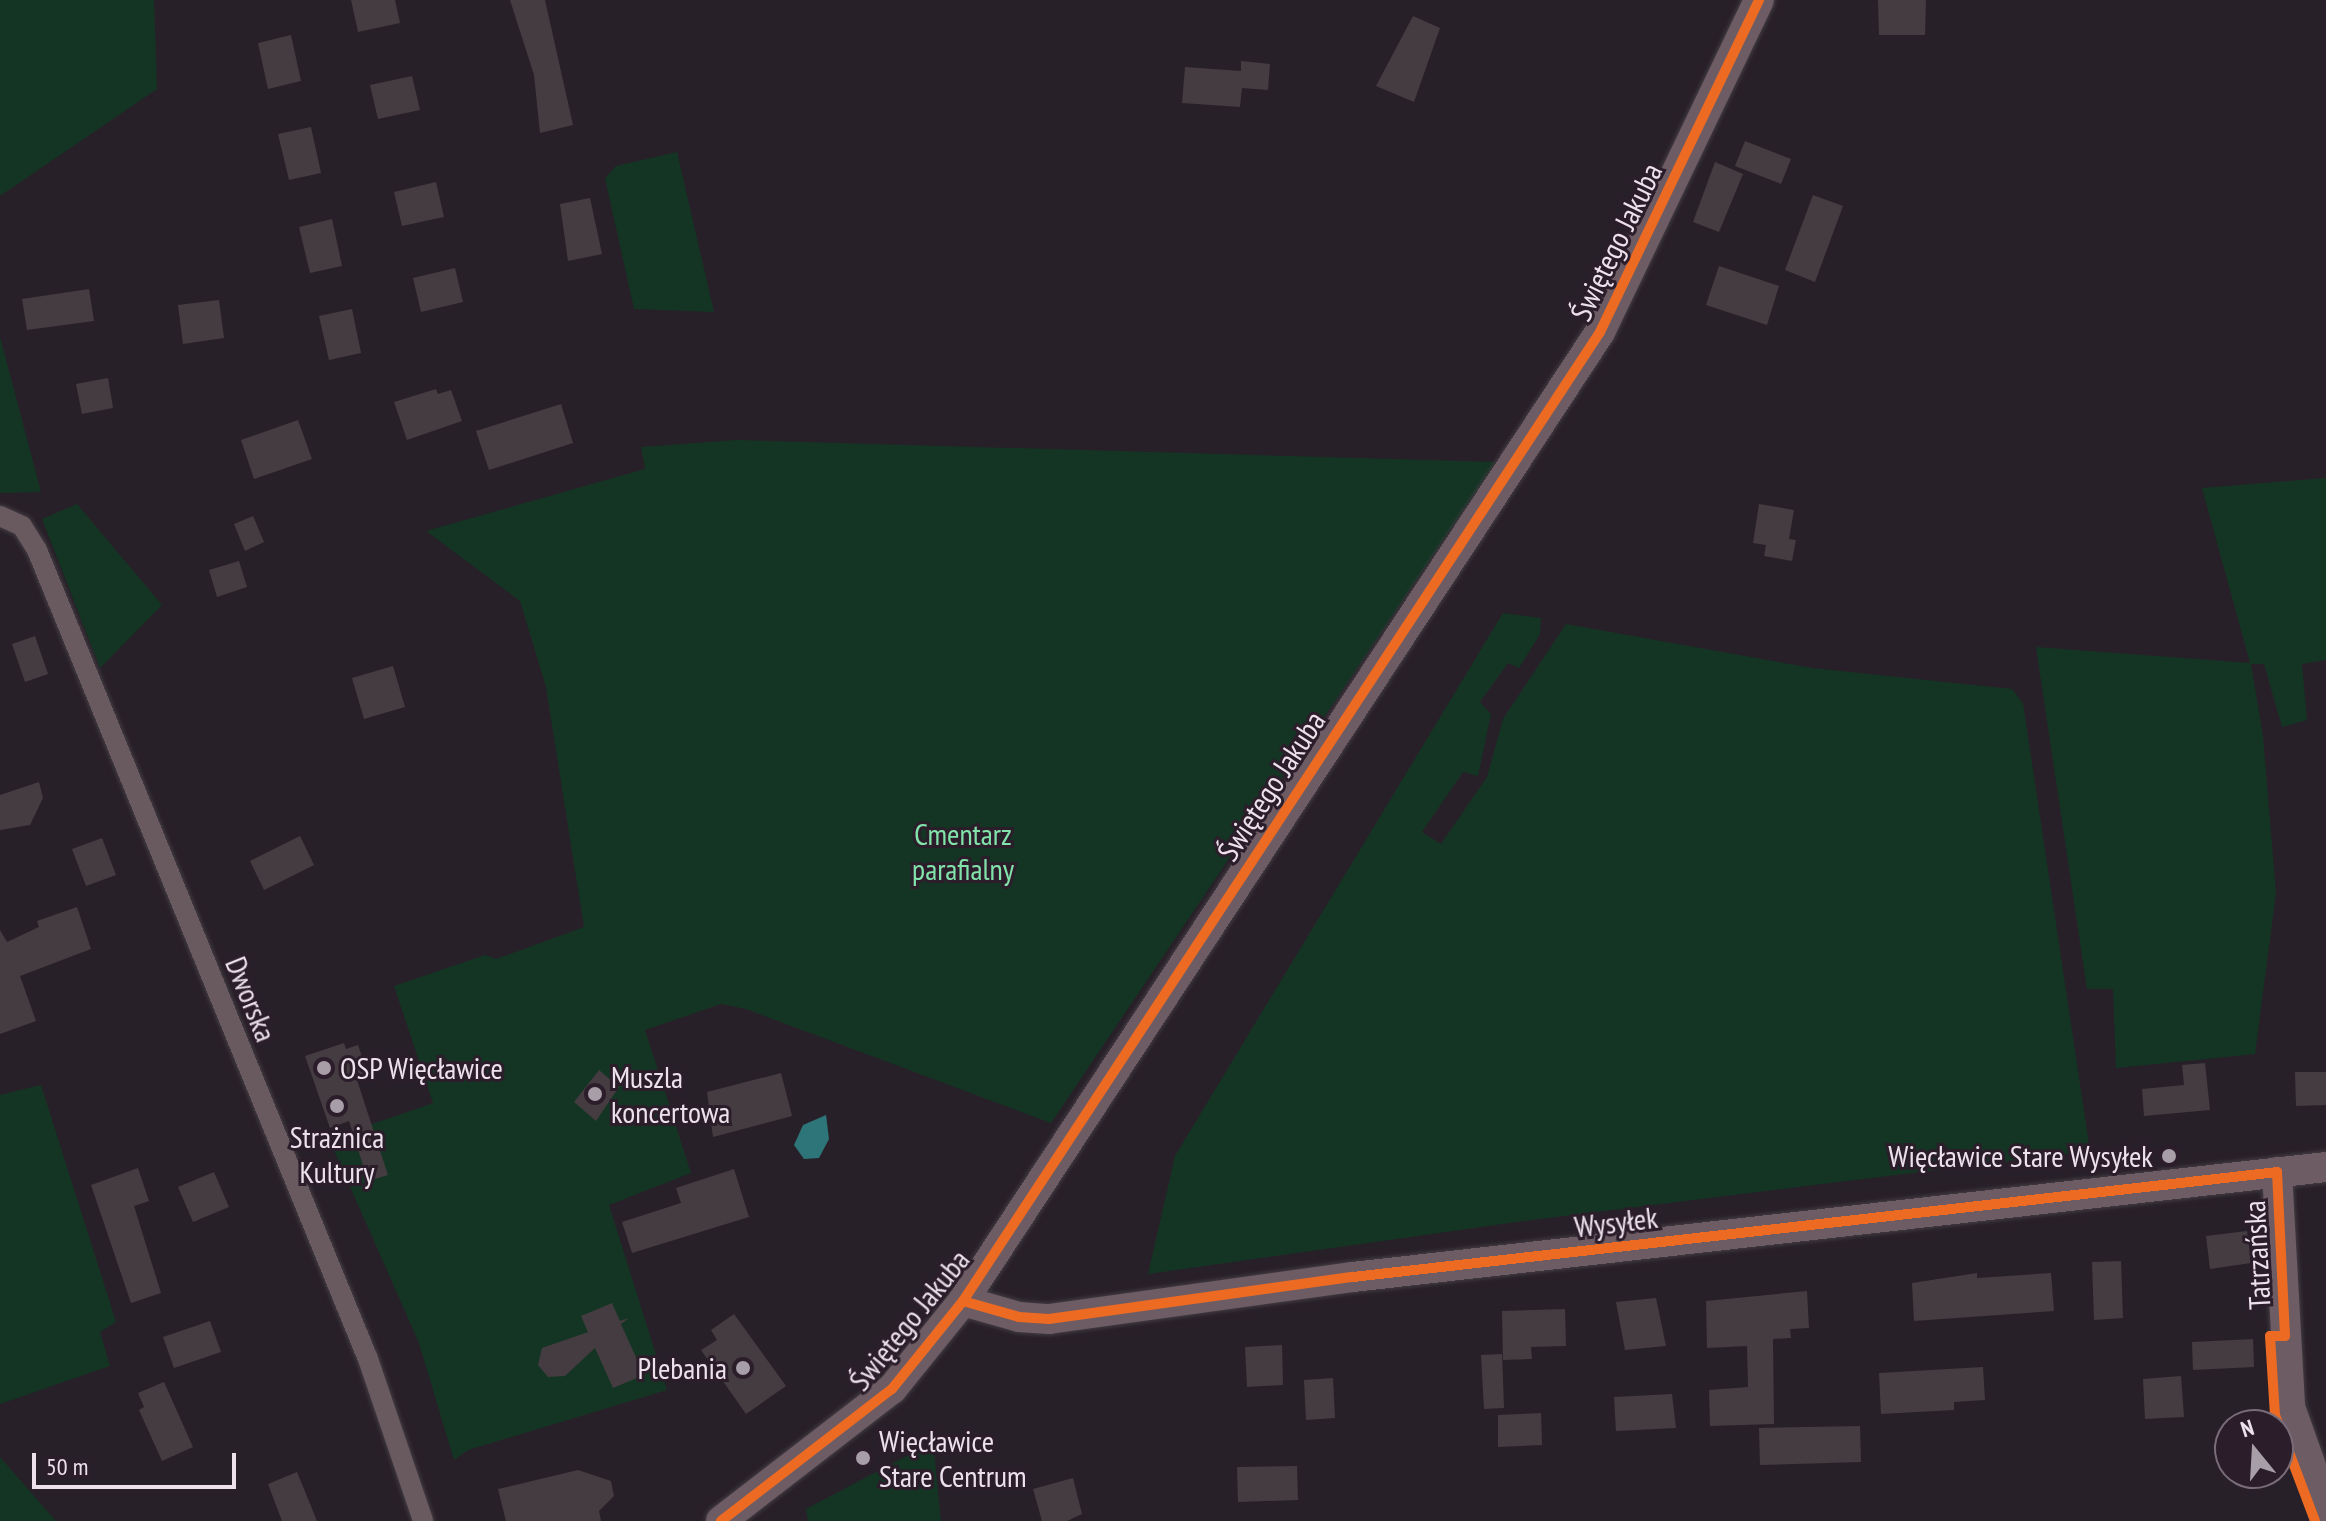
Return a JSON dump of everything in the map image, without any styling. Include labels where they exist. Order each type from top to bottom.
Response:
[{"type":"street","name":"Świętego Jakuba","points":[[721,1521],[892,1389],[963,1301],[1600,332],[1759,0]]},
{"type":"street","name":"Dworska","points":[[0,516],[22,526],[43,565],[368,1359],[423,1521]]},
{"type":"street","name":"Wysyłek","points":[[963,1301],[1019,1317],[1049,1319],[1353,1277],[2326,1167]]},
{"type":"street","name":"Tatrzańska","points":[[2277,1172],[2290,1407],[2326,1508]]},
{"type":"green space","points":[[0,0],[154,0],[157,89],[0,196]]},
{"type":"green space","points":[[677,152],[714,312],[634,309],[605,178],[616,166]]},
{"type":"green space","points":[[0,337],[41,492],[0,493]]},
{"type":"green space","name":"Cmentarz parafialny","points":[[737,440],[1496,462],[1051,1123],[746,1009],[721,1004],[645,1030],[691,1173],[609,1205],[667,1390],[468,1450],[454,1460],[419,1343],[329,1139],[433,1103],[394,986],[485,955],[496,959],[584,927],[546,687],[520,601],[426,531],[645,469],[641,447]]},
{"type":"green space","points":[[2326,478],[2326,660],[2302,664],[2307,720],[2282,727],[2264,664],[2251,664],[2263,736],[2276,893],[2255,1054],[2116,1068],[2113,989],[2087,989],[2036,647],[2250,663],[2202,488]]},
{"type":"green space","points":[[77,504],[162,605],[100,668],[42,519]]},
{"type":"green space","points":[[1503,613],[1541,618],[1540,634],[1519,668],[1508,663],[1480,702],[1491,714],[1478,776],[1463,772],[1422,832],[1441,844],[1487,777],[1503,719],[1566,624],[1812,668],[2012,689],[2023,703],[2090,1151],[1524,1221],[1148,1274],[1175,1156]]},
{"type":"green space","points":[[41,1085],[116,1322],[100,1332],[110,1366],[0,1404],[0,1095]]},
{"type":"green space","points":[[933,1442],[941,1521],[808,1521],[806,1509]]},
{"type":"green space","points":[[0,1457],[56,1521],[0,1521]]},
{"type":"water","points":[[826,1115],[829,1139],[819,1158],[804,1159],[794,1145],[803,1125]]},
{"type":"building","points":[[351,0],[395,0],[400,23],[358,32]]},
{"type":"building","points":[[510,0],[545,0],[573,125],[540,133],[534,75]]},
{"type":"building","points":[[1878,0],[1926,0],[1925,35],[1879,35]]},
{"type":"building","points":[[1413,16],[1440,28],[1414,102],[1376,86]]},
{"type":"building","points":[[291,35],[301,81],[268,89],[258,43]]},
{"type":"building","points":[[1241,61],[1270,64],[1268,90],[1242,88],[1240,107],[1182,103],[1185,67],[1241,71]]},
{"type":"building","points":[[412,76],[420,110],[378,119],[370,85]]},
{"type":"building","points":[[311,127],[321,173],[289,180],[278,134]]},
{"type":"building","points":[[1745,141],[1791,159],[1781,184],[1735,166]]},
{"type":"building","points":[[1715,162],[1743,174],[1719,232],[1693,222]]},
{"type":"building","points":[[436,182],[444,217],[402,226],[394,192]]},
{"type":"building","points":[[1813,195],[1843,206],[1815,282],[1785,270]]},
{"type":"building","points":[[590,198],[602,254],[568,261],[560,204]]},
{"type":"building","points":[[332,219],[342,266],[310,273],[299,227]]},
{"type":"building","points":[[1719,266],[1779,286],[1767,325],[1706,305]]},
{"type":"building","points":[[455,268],[463,302],[421,312],[413,278]]},
{"type":"building","points":[[89,289],[94,321],[27,330],[22,299]]},
{"type":"building","points":[[219,300],[224,338],[183,344],[178,305]]},
{"type":"building","points":[[352,309],[361,353],[329,360],[319,316]]},
{"type":"building","points":[[108,378],[113,408],[82,414],[76,384]]},
{"type":"building","points":[[436,389],[438,394],[451,390],[462,421],[407,440],[394,402]]},
{"type":"building","points":[[561,404],[573,443],[489,470],[476,431]]},
{"type":"building","points":[[298,420],[312,459],[254,479],[241,440]]},
{"type":"building","points":[[1759,504],[1794,510],[1789,539],[1796,540],[1792,561],[1764,556],[1766,545],[1753,543]]},
{"type":"building","points":[[253,516],[264,542],[245,551],[234,524]]},
{"type":"building","points":[[239,561],[247,587],[217,597],[209,570]]},
{"type":"building","points":[[35,636],[48,674],[25,682],[12,644]]},
{"type":"building","points":[[393,666],[405,707],[364,719],[352,678]]},
{"type":"building","points":[[39,782],[43,798],[30,825],[0,830],[0,795]]},
{"type":"building","points":[[300,836],[314,865],[264,890],[250,861]]},
{"type":"building","points":[[102,838],[116,875],[86,886],[72,849]]},
{"type":"building","points":[[77,907],[91,949],[20,976],[36,1021],[0,1034],[0,930],[7,942],[39,927],[37,921]]},
{"type":"building","points":[[344,1043],[346,1049],[358,1045],[369,1077],[357,1080],[388,1175],[368,1181],[349,1121],[330,1128],[305,1056]]},
{"type":"building","points":[[2205,1063],[2210,1110],[2144,1116],[2142,1089],[2184,1085],[2182,1065]]},
{"type":"building","name":"Muszla koncertowa","points":[[599,1070],[619,1087],[596,1121],[574,1102]]},
{"type":"building","points":[[2295,1072],[2326,1072],[2326,1105],[2296,1106]]},
{"type":"building","points":[[781,1073],[792,1116],[713,1137],[707,1092]]},
{"type":"building","points":[[138,1168],[149,1201],[134,1206],[161,1293],[131,1303],[91,1185]]},
{"type":"building","points":[[734,1169],[749,1217],[632,1253],[622,1222],[681,1203],[676,1188]]},
{"type":"building","points":[[214,1172],[229,1207],[193,1222],[178,1187]]},
{"type":"building","points":[[2247,1231],[2251,1263],[2210,1269],[2206,1236]]},
{"type":"building","points":[[2121,1261],[2123,1318],[2094,1320],[2092,1262]]},
{"type":"building","points":[[1977,1273],[1977,1278],[2051,1273],[2054,1311],[1914,1321],[1912,1283]]},
{"type":"building","points":[[1807,1291],[1809,1328],[1790,1329],[1791,1338],[1773,1339],[1774,1424],[1710,1426],[1709,1390],[1748,1387],[1747,1346],[1707,1348],[1706,1301]]},
{"type":"building","points":[[1656,1298],[1666,1346],[1625,1350],[1616,1302]]},
{"type":"building","points":[[612,1303],[620,1321],[629,1318],[621,1324],[644,1375],[613,1388],[595,1348],[565,1376],[548,1377],[538,1365],[542,1348],[588,1332],[581,1316]]},
{"type":"building","points":[[1565,1309],[1566,1346],[1531,1347],[1532,1359],[1503,1360],[1502,1311]]},
{"type":"building","name":"Plebania","points":[[734,1314],[786,1386],[746,1414],[701,1350],[717,1340],[711,1330]]},
{"type":"building","points":[[210,1321],[221,1352],[174,1368],[163,1337]]},
{"type":"building","points":[[2253,1339],[2254,1367],[2193,1370],[2192,1342]]},
{"type":"building","points":[[1282,1345],[1283,1385],[1247,1387],[1245,1347]]},
{"type":"building","points":[[1502,1354],[1504,1408],[1484,1409],[1481,1355]]},
{"type":"building","points":[[1983,1367],[1985,1400],[1954,1402],[1954,1410],[1881,1414],[1879,1373]]},
{"type":"building","points":[[2181,1376],[2184,1417],[2145,1419],[2143,1379]]},
{"type":"building","points":[[1333,1378],[1335,1418],[1306,1420],[1304,1380]]},
{"type":"building","points":[[164,1382],[193,1447],[162,1461],[139,1410],[144,1407],[138,1393]]},
{"type":"building","points":[[1672,1394],[1676,1428],[1616,1431],[1614,1397]]},
{"type":"building","points":[[1541,1413],[1542,1445],[1498,1447],[1498,1415]]},
{"type":"building","points":[[1860,1426],[1861,1462],[1760,1465],[1759,1428]]},
{"type":"building","points":[[1297,1466],[1298,1500],[1238,1502],[1237,1467]]},
{"type":"building","points":[[578,1470],[611,1481],[614,1496],[599,1511],[601,1521],[506,1521],[498,1489]]},
{"type":"building","points":[[297,1472],[317,1521],[282,1521],[268,1484]]},
{"type":"building","points":[[1073,1478],[1082,1514],[1067,1521],[1042,1521],[1033,1489]]},
{"type":"cycle path","points":[[721,1521],[892,1389],[963,1301],[1600,332],[1759,0]]},
{"type":"cycle path","points":[[963,1301],[1019,1317],[1049,1319],[1353,1277],[2277,1172],[2285,1336],[2270,1336],[2275,1415],[2315,1521]]},
{"type":"place","name":"OSP Więcławice","points":[[324,1068]]},
{"type":"place","name":"Muszla koncertowa","points":[[595,1094]]},
{"type":"place","name":"Strażnica Kultury","points":[[337,1106]]},
{"type":"place","name":"Więcławice Stare Wysyłek","points":[[2169,1156]]},
{"type":"place","name":"Plebania","points":[[743,1368]]},
{"type":"place","name":"Więcławice Stare Centrum","points":[[863,1458]]}]
